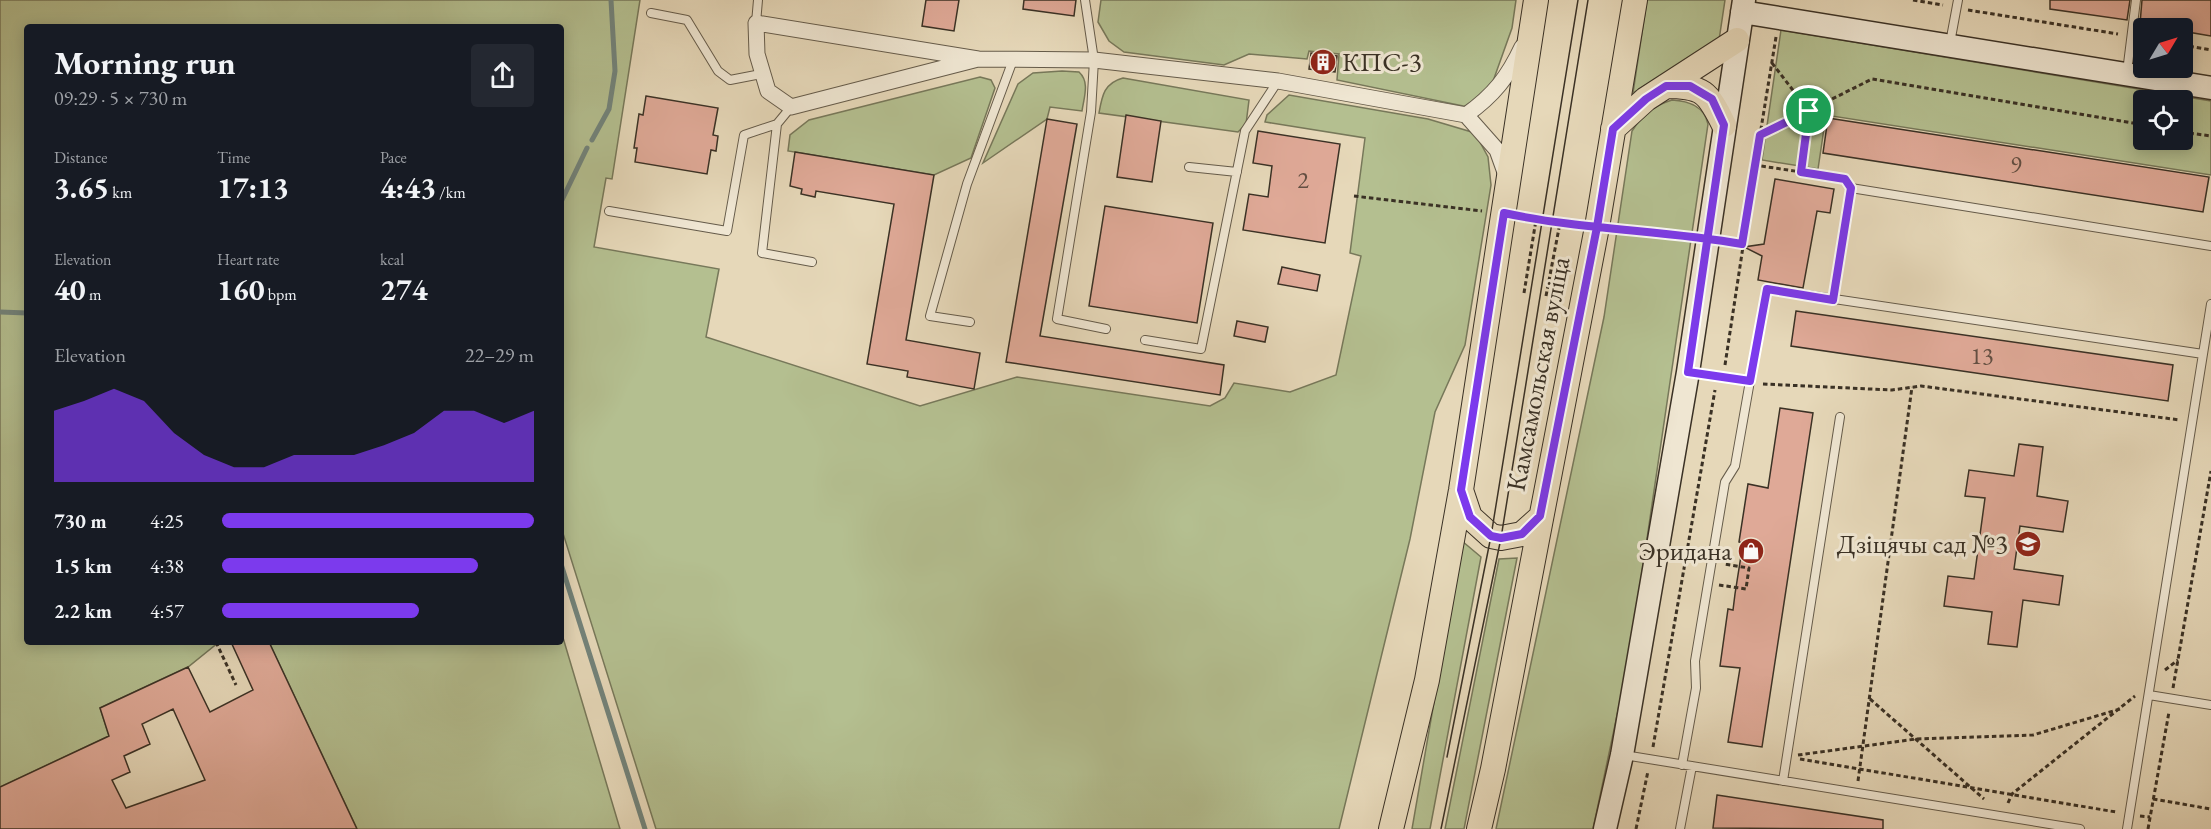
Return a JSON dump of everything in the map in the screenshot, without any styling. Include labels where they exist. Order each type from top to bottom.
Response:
[{"type":"main road","name":"Камсамольская вуліца","points":[[1391,829],[1427,680],[1461,490],[1536,0]]},
{"type":"main road","name":"Камсамольская вуліца","points":[[1479,829],[1493,769],[1597,227],[1635,0]]},
{"type":"main road","points":[[1613,129],[1646,99],[1737,40]]},
{"type":"main road","points":[[1666,86],[1690,86],[1712,99],[1724,125]]},
{"type":"main road","points":[[1461,490],[1470,517],[1491,536],[1501,538],[1522,534],[1540,516]]},
{"type":"street","points":[[1605,829],[1622,755],[1688,372],[1743,6],[1779,18],[2211,88]]},
{"type":"street","points":[[978,59],[791,107],[768,91],[761,74],[757,54],[756,22],[978,59],[1094,60],[1278,81],[1466,115],[1497,150],[1508,187]]},
{"type":"street","points":[[1466,115],[1490,98],[1512,69],[1531,30]]},
{"type":"lane","points":[[756,22],[758,0]]},
{"type":"lane","points":[[1085,0],[1094,60],[1091,112],[1057,319],[1106,329]]},
{"type":"lane","points":[[2127,73],[2136,0]]},
{"type":"lane","points":[[1950,44],[1958,4]]},
{"type":"lane","points":[[651,13],[687,20],[718,71],[730,80],[761,74]]},
{"type":"lane","points":[[970,322],[930,316],[967,184],[1013,60]]},
{"type":"lane","points":[[1145,340],[1201,349],[1245,131],[1278,81]]},
{"type":"lane","points":[[609,212],[727,231],[744,135],[777,124],[791,107]]},
{"type":"lane","points":[[777,124],[762,253],[812,262]]},
{"type":"lane","points":[[1189,167],[1237,172]]},
{"type":"lane","points":[[1833,300],[1851,188],[2211,246]]},
{"type":"lane","points":[[1682,765],[1696,688],[1695,661],[1725,482],[1735,466],[1767,289],[2203,354]]},
{"type":"lane","points":[[2127,829],[2211,304]]},
{"type":"lane","points":[[1688,372],[1750,381]]},
{"type":"lane","points":[[1783,781],[1840,417]]},
{"type":"lane","points":[[2148,695],[2211,705]]},
{"type":"lane","points":[[1622,755],[2080,829]]},
{"type":"lane","points":[[1680,829],[1692,766]]},
{"type":"path","points":[[1913,0],[1958,4],[2132,37]]},
{"type":"path","points":[[1636,829],[1651,760],[1714,391],[1723,377],[1754,165],[1779,18]]},
{"type":"path","points":[[2193,47],[2211,50]]},
{"type":"path","points":[[1772,63],[1809,111],[1801,172]]},
{"type":"path","points":[[1760,135],[1872,79],[2133,123]]},
{"type":"path","points":[[2193,134],[2211,136]]},
{"type":"path","points":[[1754,165],[1845,179],[1851,188]]},
{"type":"path","points":[[1354,196],[1742,244]]},
{"type":"path","points":[[1524,293],[1536,220]]},
{"type":"path","points":[[1546,296],[1560,223]]},
{"type":"path","points":[[1750,381],[1774,386],[1892,390],[1921,386],[2192,422]]},
{"type":"path","points":[[1857,793],[1912,387]]},
{"type":"path","points":[[2148,829],[2211,471]]},
{"type":"path","points":[[1736,587],[1746,589],[1749,568],[1739,566]]},
{"type":"path","points":[[217,645],[237,685]]},
{"type":"path","points":[[1870,699],[2003,817]]},
{"type":"path","points":[[1786,756],[1916,739],[2033,735],[2121,708],[2012,794]]},
{"type":"path","points":[[1786,756],[2150,817]]},
{"type":"path","points":[[2153,799],[2211,809]]},
{"type":"green space","points":[[0,0],[640,0],[612,179],[606,178],[594,247],[719,269],[706,337],[920,406],[1017,377],[1210,406],[1225,398],[1234,383],[1290,392],[1336,375],[1361,256],[1350,253],[1365,138],[1265,122],[1267,115],[1289,95],[1428,119],[1475,133],[1488,157],[1491,185],[1465,345],[1435,412],[1410,539],[1339,829],[656,829],[564,537],[564,24],[24,24],[24,645],[215,645],[188,667],[100,708],[109,736],[0,787]]},
{"type":"green space","points":[[1101,0],[1516,0],[1512,28],[1492,84],[1468,107],[1337,80],[1339,54],[1309,51],[1307,59],[1249,54],[1224,65],[1124,52],[1109,41],[1098,22]]},
{"type":"green space","points":[[1647,0],[1725,0],[1719,40],[1633,93]]},
{"type":"green space","points":[[1781,30],[2144,90],[2133,90],[2133,150],[2193,150],[2193,98],[2211,101],[2211,175],[1826,115],[1818,169],[1762,160]]},
{"type":"green space","points":[[1079,72],[1084,80],[1082,111],[1050,107],[1047,119],[983,163],[1018,84],[1033,73]]},
{"type":"green space","points":[[980,77],[991,80],[995,88],[971,158],[934,175],[788,151],[790,135],[809,120]]},
{"type":"green space","points":[[1123,78],[1249,100],[1246,124],[1238,132],[1099,113],[1105,91],[1112,83]]},
{"type":"green space","points":[[1672,100],[1695,106],[1703,113],[1708,124],[1630,654],[1593,829],[1496,829],[1604,317],[1632,131],[1649,111]]},
{"type":"green space","points":[[1462,541],[1481,557],[1430,829],[1412,829]]},
{"type":"green space","points":[[1517,558],[1464,829],[1445,829],[1499,559]]},
{"type":"green space","points":[[564,641],[620,829],[357,829],[270,645],[564,645]]},
{"type":"building","points":[[926,0],[959,0],[954,31],[922,26]]},
{"type":"building","points":[[1024,0],[1076,0],[1074,16],[1023,9]]},
{"type":"building","points":[[2050,0],[2130,0],[2127,20],[2050,9]]},
{"type":"building","points":[[2142,0],[2211,0],[2211,36],[2193,33],[2193,18],[2140,18]]},
{"type":"building","name":"КПС-3","points":[[1311,53],[1337,56],[1335,72],[1309,69]]},
{"type":"building","points":[[646,96],[718,108],[713,135],[718,136],[716,151],[711,150],[707,174],[635,162],[637,148],[634,148],[639,114],[643,115]]},
{"type":"building","points":[[1126,115],[1161,121],[1152,182],[1117,177]]},
{"type":"building","points":[[1828,118],[2209,177],[2203,212],[1823,153]]},
{"type":"building","points":[[1047,119],[1077,124],[1040,336],[1224,365],[1220,395],[1006,362]]},
{"type":"building","points":[[1258,131],[1340,144],[1325,243],[1243,230],[1249,194],[1268,197],[1272,166],[1253,163]]},
{"type":"building","points":[[795,152],[934,175],[906,340],[980,353],[974,389],[907,377],[908,371],[867,364],[894,204],[816,191],[815,197],[801,194],[802,189],[790,186]]},
{"type":"building","points":[[1775,179],[1834,189],[1830,213],[1817,211],[1803,288],[1758,280],[1762,256],[1744,247],[1764,244]]},
{"type":"building","points":[[1105,206],[1213,223],[1197,323],[1089,306]]},
{"type":"building","points":[[1282,267],[1320,275],[1317,291],[1278,284]]},
{"type":"building","points":[[1796,311],[2173,365],[2168,401],[1791,346]]},
{"type":"building","points":[[1237,321],[1268,327],[1265,342],[1234,336]]},
{"type":"building","points":[[1780,408],[1813,413],[1762,747],[1728,742],[1740,668],[1720,666],[1728,609],[1733,610],[1743,543],[1739,542],[1748,484],[1768,488]]},
{"type":"building","points":[[2019,444],[2043,447],[2037,496],[2068,501],[2063,532],[2020,526],[2014,569],[2063,576],[2059,605],[2023,600],[2017,647],[1988,644],[1992,612],[1944,606],[1948,576],[1974,579],[1985,498],[1965,496],[1969,470],[2014,476]]},
{"type":"building","points":[[232,645],[270,645],[357,829],[0,829],[0,787],[109,736],[100,708],[188,667],[210,712],[253,690]],"holes":[[[173,709],[205,780],[126,808],[112,780],[130,772],[124,756],[150,744],[142,724]]]},
{"type":"building","points":[[1717,795],[1883,820],[1883,829],[1713,828]]},
{"type":"waterway","points":[[592,140],[609,109],[615,71],[611,0]]},
{"type":"waterway","points":[[564,196],[587,148]]},
{"type":"waterway","points":[[0,312],[24,313]]},
{"type":"waterway","points":[[564,573],[645,829]]},
{"type":"tram line","points":[[1447,757],[1491,536],[1578,0]]},
{"type":"tram line","points":[[1441,829],[1501,538],[1588,0]]},
{"type":"place","name":"КПС-3","points":[[1323,62]]},
{"type":"place","name":"Дзіцячы сад №3","points":[[2028,544]]},
{"type":"place","name":"Эридана","points":[[1751,551]]},
{"type":"route","points":[[1809,111],[1760,135],[1742,244],[1707,238],[1597,227],[1542,221],[1504,213],[1461,490],[1470,517],[1491,536],[1501,538],[1522,534],[1540,516],[1597,227],[1613,129],[1646,99],[1666,86],[1690,86],[1712,99],[1724,125],[1707,238],[1688,372],[1750,381],[1767,289],[1833,300],[1851,188],[1845,179],[1801,172],[1809,111]]}]
